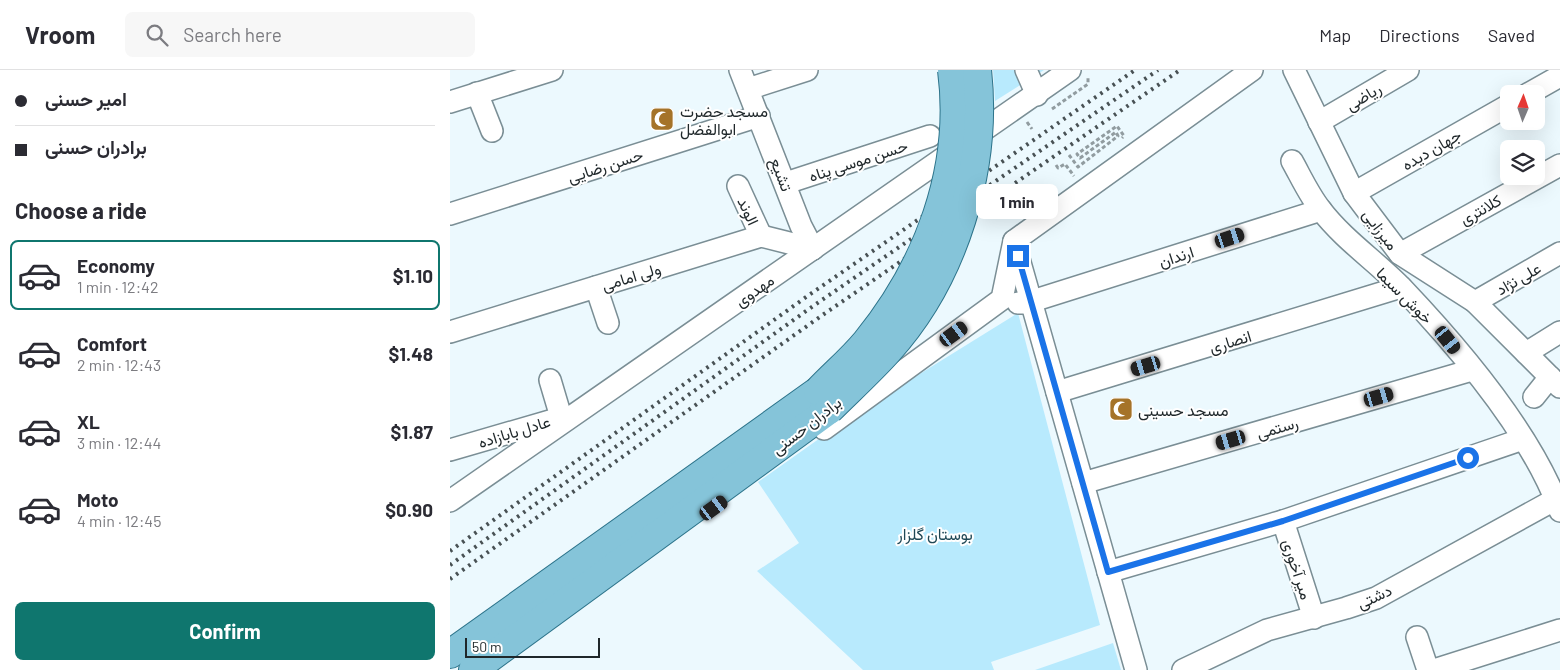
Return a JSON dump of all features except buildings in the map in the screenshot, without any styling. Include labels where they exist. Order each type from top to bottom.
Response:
[{"type":"main road","name":"برادران حسنی","points":[[450,654],[823,401],[903,290],[929,236],[946,185],[952,154],[955,124],[952,70]]},
{"type":"main road","name":"برادران حسنی","points":[[473,670],[888,351],[927,297],[952,244],[970,193],[979,131],[978,70]]},
{"type":"street","points":[[744,79],[807,70]]},
{"type":"street","points":[[1026,70],[1037,95]]},
{"type":"street","points":[[490,670],[1002,300],[1014,241],[1252,70]]},
{"type":"street","name":"میرزایی","points":[[1294,70],[1354,193],[1400,254],[1475,302],[1555,382]]},
{"type":"street","name":"ریاضی","points":[[1319,122],[1408,70]]},
{"type":"street","points":[[450,102],[545,71]]},
{"type":"street","name":"مهدوی","points":[[450,501],[570,414],[813,250],[1064,75]]},
{"type":"street","points":[[1544,85],[1560,76]]},
{"type":"street","name":"تشیع","points":[[744,79],[813,250]]},
{"type":"street","points":[[478,93],[492,131]]},
{"type":"street","name":"جهان دیده","points":[[1354,193],[1500,110]]},
{"type":"street","name":"حسن رضایی","points":[[450,214],[759,116]]},
{"type":"street","name":"حسن موسی پناه","points":[[786,183],[930,136]]},
{"type":"street","name":"خوش سیما","points":[[1292,161],[1321,210],[1365,256],[1401,287],[1505,410],[1523,439],[1558,505]]},
{"type":"street","name":"کلانتری","points":[[1400,254],[1560,165]]},
{"type":"street","name":"الوند","points":[[738,186],[761,236]]},
{"type":"street","name":"ارندان","points":[[1002,300],[1010,303],[1031,301],[1321,210]]},
{"type":"street","points":[[761,236],[813,250]]},
{"type":"street","name":"ولی امامی","points":[[450,332],[761,236]]},
{"type":"street","points":[[1014,241],[1136,670]]},
{"type":"street","name":"علی نژاد","points":[[1475,302],[1560,253]]},
{"type":"street","points":[[596,287],[608,323]]},
{"type":"street","name":"انصاری","points":[[1057,392],[1401,287]]},
{"type":"street","points":[[1526,353],[1560,332]]},
{"type":"street","name":"رستمی","points":[[1083,483],[1472,370]]},
{"type":"street","points":[[550,380],[570,414]]},
{"type":"street","points":[[1534,397],[1555,382]]},
{"type":"street","name":"عادل بابازاده","points":[[450,450],[570,414]]},
{"type":"street","points":[[1108,572],[1283,521],[1523,439]]},
{"type":"street","name":"دشتی","points":[[1183,670],[1267,630],[1314,618],[1376,598],[1558,505]]},
{"type":"street","name":"میر آخوری","points":[[1283,521],[1314,618]]},
{"type":"street","points":[[1434,670],[1560,630]]},
{"type":"street","points":[[1417,637],[1428,670]]},
{"type":"path","points":[[1069,155],[1078,167],[1118,136],[1116,132],[1080,158],[1077,154],[1117,126],[1124,136],[1080,171],[1092,185]]},
{"type":"green space","points":[[993,70],[1044,70],[995,101]]},
{"type":"green space","name":"بوستان گلزار","points":[[1018,313],[1100,625],[991,662],[994,670],[863,670],[757,571],[799,543],[758,482],[847,419]]},
{"type":"green space","points":[[1113,643],[1121,670],[1035,670]]},
{"type":"railway","points":[[450,551],[809,295],[1135,70]]},
{"type":"railway","points":[[450,565],[816,304],[1158,70]]},
{"type":"railway","points":[[450,579],[824,314],[1180,70]]},
{"type":"place","name":"مسجد حضرت ابوالفضل","points":[[662,119]]},
{"type":"place","name":"مسجد حسینی","points":[[1121,409]]},
{"type":"route","points":[[1018,256],[1108,572],[1283,521],[1468,458]]}]
